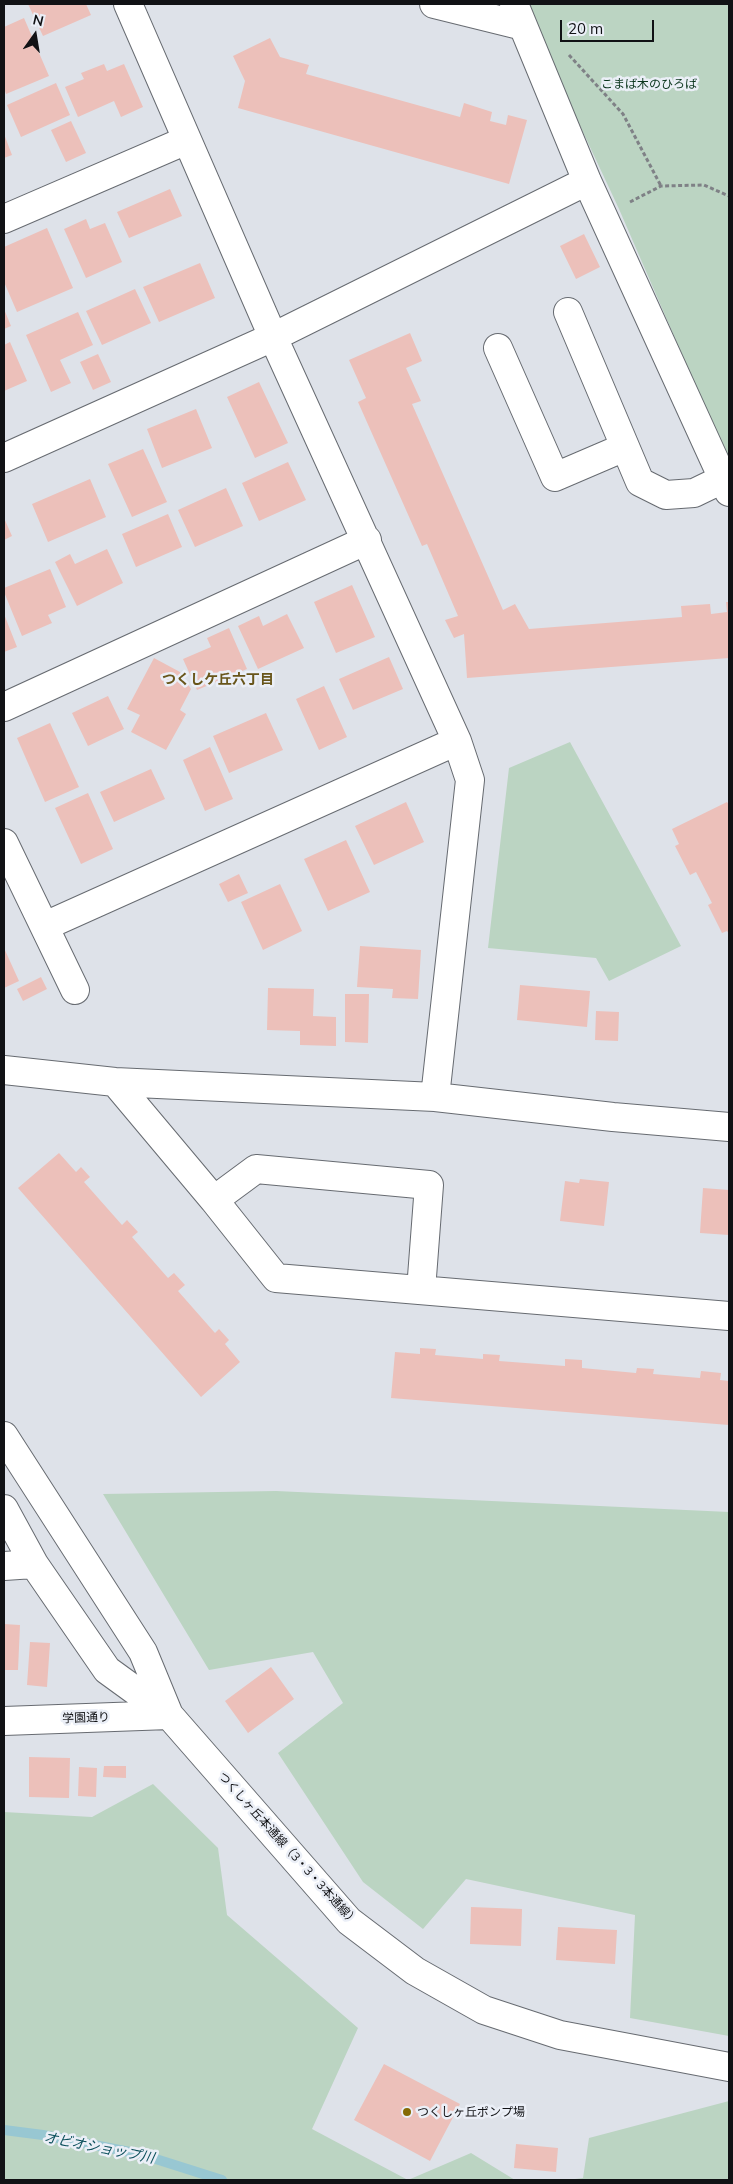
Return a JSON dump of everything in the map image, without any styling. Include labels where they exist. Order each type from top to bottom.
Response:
[{"type":"street","points":[[128,4],[273,337],[457,741],[470,780],[435,1097]]},
{"type":"street","points":[[434,4],[519,15],[587,181],[726,486],[694,493],[666,495],[640,482],[568,312]]},
{"type":"street","points":[[4,219],[187,140]]},
{"type":"street","points":[[4,458],[159,390],[273,337],[587,181]]},
{"type":"street","points":[[498,348],[555,477],[625,447]]},
{"type":"street","points":[[4,706],[367,540]]},
{"type":"street","points":[[45,926],[457,741]]},
{"type":"street","points":[[4,843],[75,990]]},
{"type":"street","points":[[4,1070],[115,1082],[435,1097],[613,1117],[729,1126]]},
{"type":"street","points":[[115,1082],[214,1200],[276,1278],[729,1316]]},
{"type":"street","points":[[214,1200],[256,1169],[429,1185],[421,1290]]},
{"type":"street","name":"つくしヶ丘本通線（3・3・3本通線）","points":[[4,1436],[143,1652],[169,1715]]},
{"type":"street","name":"つくしヶ丘本通線（3・3・3本通線）","points":[[4,1509],[34,1564],[107,1670],[169,1715],[349,1921],[414,1971],[484,2010],[560,2035],[729,2067]]},
{"type":"street","points":[[4,1566],[34,1564]]},
{"type":"street","name":"学園通り","points":[[4,1721],[169,1715]]},
{"type":"path","points":[[564,48],[623,114],[661,186]]},
{"type":"path","points":[[603,216],[661,186],[704,185],[729,196]]},
{"type":"green space","name":"こまば木のひろば","points":[[523,4],[729,4],[729,463],[619,209]]},
{"type":"green space","points":[[570,742],[681,946],[609,981],[596,958],[488,948],[509,768]]},
{"type":"green space","points":[[276,1491],[729,1512],[729,2036],[630,2018],[635,1915],[466,1879],[423,1929],[363,1882],[278,1753],[343,1703],[313,1652],[209,1670],[103,1494]]},
{"type":"green space","points":[[153,1784],[218,1848],[227,1915],[358,2028],[312,2129],[408,2180],[4,2180],[4,1812],[92,1817]]},
{"type":"green space","points":[[729,2101],[729,2180],[567,2180],[583,2178],[589,2138]]},
{"type":"green space","points":[[471,2153],[515,2180],[408,2180]]},
{"type":"building","points":[[28,4],[86,4],[91,15],[43,36]]},
{"type":"building","points":[[24,18],[49,76],[6,94],[4,88],[4,27]]},
{"type":"building","points":[[270,38],[280,57],[309,65],[306,74],[460,117],[464,103],[492,112],[490,121],[506,125],[508,115],[527,120],[509,184],[238,108],[245,81],[233,56]]},
{"type":"building","points":[[104,64],[107,71],[124,64],[143,107],[121,117],[114,101],[78,117],[65,87],[84,79],[81,73]]},
{"type":"building","points":[[56,83],[70,115],[21,137],[7,105]]},
{"type":"building","points":[[71,121],[86,153],[66,162],[51,130]]},
{"type":"building","points":[[4,134],[12,155],[4,158]]},
{"type":"building","points":[[170,189],[182,216],[129,238],[117,212]]},
{"type":"building","points":[[86,219],[90,229],[105,223],[122,262],[86,278],[64,229]]},
{"type":"building","points":[[47,228],[73,288],[17,312],[4,282],[4,247]]},
{"type":"building","points":[[584,234],[600,267],[576,279],[560,246]]},
{"type":"building","points":[[200,263],[215,298],[159,322],[143,287]]},
{"type":"building","points":[[135,289],[151,323],[102,345],[86,311]]},
{"type":"building","points":[[4,309],[11,326],[4,329]]},
{"type":"building","points":[[78,312],[93,345],[60,360],[71,383],[51,392],[26,335]]},
{"type":"building","points":[[410,333],[422,361],[406,368],[421,401],[412,404],[503,610],[515,604],[529,629],[682,617],[681,606],[710,604],[711,614],[727,612],[726,602],[729,602],[729,658],[467,678],[464,634],[454,638],[445,620],[458,616],[427,544],[422,546],[358,402],[366,398],[349,360]]},
{"type":"building","points":[[10,342],[27,381],[4,391],[4,345]]},
{"type":"building","points":[[98,354],[111,382],[93,390],[80,362]]},
{"type":"building","points":[[259,382],[288,443],[255,458],[227,397]]},
{"type":"building","points":[[196,409],[212,448],[162,468],[147,429]]},
{"type":"building","points":[[143,449],[167,502],[132,517],[108,464]]},
{"type":"building","points":[[288,462],[306,500],[259,521],[242,483]]},
{"type":"building","points":[[90,479],[106,517],[48,542],[32,504]]},
{"type":"building","points":[[226,488],[243,526],[195,547],[178,510]]},
{"type":"building","points":[[168,514],[182,547],[136,567],[122,534]]},
{"type":"building","points":[[4,518],[12,536],[4,540]]},
{"type":"building","points":[[107,549],[123,583],[77,606],[55,562],[70,554],[75,564]]},
{"type":"building","points":[[50,569],[66,607],[48,615],[52,623],[22,636],[4,588]]},
{"type":"building","points":[[352,585],[375,637],[336,653],[314,602]]},
{"type":"building","points":[[4,614],[17,647],[4,652]]},
{"type":"building","points":[[287,614],[304,648],[258,669],[238,626],[259,616],[263,626]]},
{"type":"building","points":[[229,628],[247,669],[197,690],[183,659],[211,647],[207,638]]},
{"type":"building","points":[[389,657],[403,689],[353,710],[339,679]]},
{"type":"building","points":[[154,658],[180,672],[191,689],[180,710],[186,714],[166,750],[131,732],[140,715],[127,709]]},
{"type":"building","points":[[324,686],[347,737],[319,750],[296,699]]},
{"type":"building","points":[[108,696],[124,729],[88,746],[72,713]]},
{"type":"building","points":[[266,713],[283,750],[229,773],[213,736]]},
{"type":"building","points":[[50,723],[79,787],[45,802],[17,738]]},
{"type":"building","points":[[210,747],[233,799],[205,811],[183,760]]},
{"type":"building","points":[[151,769],[165,799],[114,822],[100,792]]},
{"type":"building","points":[[88,793],[113,849],[81,864],[55,808]]},
{"type":"building","points":[[406,802],[424,842],[374,865],[355,826]]},
{"type":"building","points":[[727,802],[729,805],[729,934],[727,931],[722,933],[708,905],[712,903],[696,872],[690,875],[675,846],[679,844],[672,829]]},
{"type":"building","points":[[346,840],[370,892],[328,911],[304,859]]},
{"type":"building","points":[[239,874],[248,893],[228,902],[219,884]]},
{"type":"building","points":[[280,884],[302,931],[263,950],[241,902]]},
{"type":"building","points":[[360,946],[421,950],[418,999],[392,998],[393,989],[357,987]]},
{"type":"building","points":[[4,948],[19,981],[4,988]]},
{"type":"building","points":[[41,977],[47,989],[23,1001],[17,989]]},
{"type":"building","points":[[520,985],[590,991],[587,1027],[517,1020]]},
{"type":"building","points":[[268,988],[314,989],[313,1016],[336,1017],[336,1046],[300,1045],[300,1031],[267,1030]]},
{"type":"building","points":[[345,994],[369,994],[368,1043],[345,1042]]},
{"type":"building","points":[[596,1011],[619,1012],[618,1041],[595,1040]]},
{"type":"building","points":[[59,1153],[76,1172],[81,1167],[90,1177],[84,1182],[122,1225],[127,1220],[138,1232],[132,1237],[168,1278],[174,1273],[185,1285],[178,1291],[215,1333],[219,1329],[229,1340],[225,1344],[240,1362],[201,1397],[18,1188]]},
{"type":"building","points":[[580,1179],[609,1182],[604,1226],[560,1221],[565,1181],[579,1183]]},
{"type":"building","points":[[703,1188],[729,1190],[729,1235],[700,1233]]},
{"type":"building","points":[[420,1348],[436,1349],[435,1355],[483,1359],[483,1354],[500,1355],[499,1361],[565,1366],[565,1359],[582,1360],[582,1368],[636,1373],[637,1368],[654,1369],[653,1374],[700,1378],[701,1371],[721,1373],[720,1380],[729,1381],[729,1425],[391,1398],[395,1352],[420,1354]]},
{"type":"building","points":[[4,1624],[20,1625],[18,1670],[4,1670]]},
{"type":"building","points":[[30,1642],[50,1643],[47,1687],[27,1685]]},
{"type":"building","points":[[271,1667],[294,1699],[248,1733],[225,1701]]},
{"type":"building","points":[[29,1757],[70,1758],[69,1798],[29,1797]]},
{"type":"building","points":[[104,1766],[126,1766],[126,1778],[103,1777]]},
{"type":"building","points":[[79,1767],[97,1768],[96,1797],[78,1796]]},
{"type":"building","points":[[471,1907],[522,1909],[521,1946],[470,1944]]},
{"type":"building","points":[[558,1927],[617,1930],[615,1964],[556,1960]]},
{"type":"building","name":"つくしヶ丘ポンプ場","points":[[384,2064],[460,2104],[430,2161],[354,2120]]},
{"type":"building","points":[[516,2144],[558,2148],[556,2172],[514,2168]]},
{"type":"waterway","name":"オビオショップ川","points":[[4,2130],[43,2135],[140,2154],[222,2180]]},
{"type":"place","name":"つくしヶ丘ポンプ場","points":[[407,2112]]},
{"type":"district","name":"つくしケ丘六丁目","points":[[218,680]]}]
